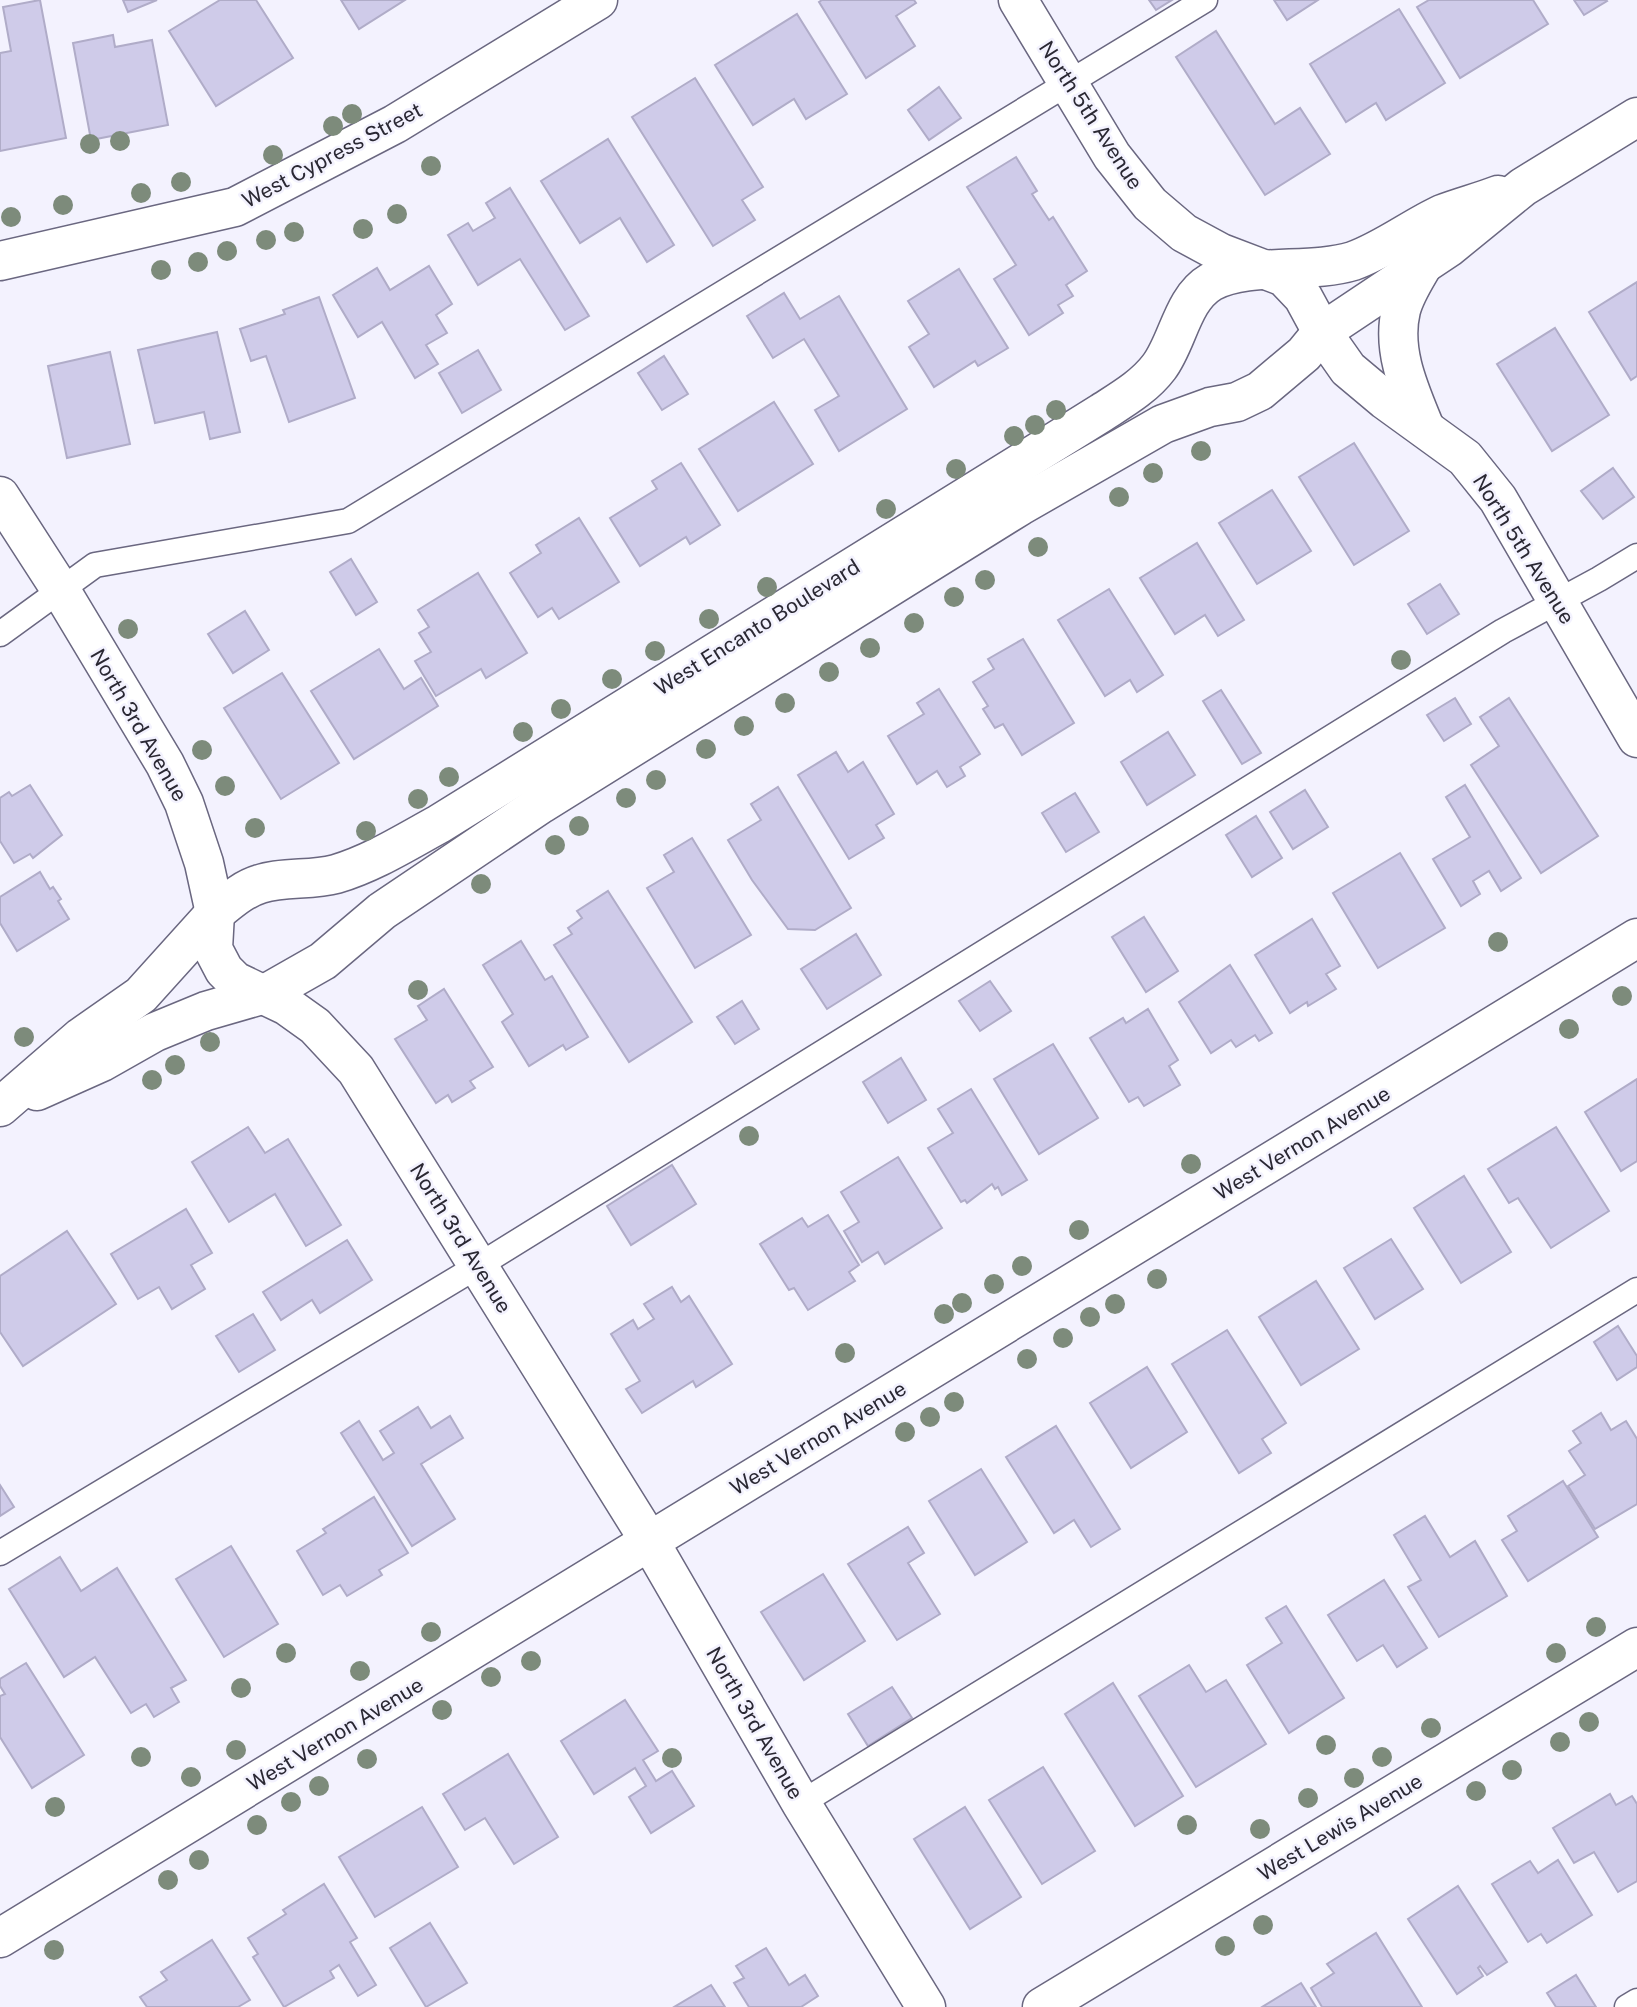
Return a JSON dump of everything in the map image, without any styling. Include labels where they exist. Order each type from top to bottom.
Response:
[{"type":"street","name":"West Cypress Street","points":[[0,261],[235,206],[395,124],[598,0]]},
{"type":"street","name":"North 5th Avenue","points":[[1018,0],[1112,156],[1150,204],[1184,233],[1239,262],[1284,277],[1296,288],[1348,369],[1385,400],[1465,458],[1482,476],[1499,499],[1637,738]]},
{"type":"street","name":"West Encanto Boulevard","points":[[0,1108],[102,1062],[155,1032],[206,1011],[265,994],[323,961],[382,911],[541,804],[1020,506],[1163,424],[1210,407],[1237,402],[1260,391],[1304,355],[1322,332],[1448,248],[1523,187],[1637,117]]},
{"type":"street","name":"West Encanto Boulevard","points":[[0,1108],[81,1037],[141,995],[215,913],[237,895],[261,883],[335,874],[380,856],[439,824],[1132,393],[1159,368],[1190,305],[1210,283],[1228,276],[1267,270],[1327,267],[1353,260],[1443,214],[1523,187]]},
{"type":"street","points":[[1423,265],[1401,308],[1397,337],[1404,370],[1425,428]]},
{"type":"street","name":"North 3rd Avenue","points":[[0,496],[60,589],[165,764],[184,803],[204,863],[215,913],[213,949],[224,970],[235,981],[265,994],[314,1026],[356,1070],[650,1542],[800,1803],[926,2007]]},
{"type":"street","name":"West Vernon Avenue","points":[[0,1938],[1637,938]]},
{"type":"street","name":"West Lewis Avenue","points":[[1042,2007],[1637,1647]]},
{"type":"lane","points":[[0,634],[95,565],[348,521],[1205,0]]},
{"type":"lane","points":[[0,1553],[478,1266],[1503,631],[1637,556]]},
{"type":"lane","points":[[800,1803],[1637,1290]]},
{"type":"lane","points":[[1627,2007],[1637,2001]]},
{"type":"building","points":[[40,0],[66,138],[0,151],[0,53],[11,51],[3,7]]},
{"type":"building","points":[[123,0],[157,0],[128,12]]},
{"type":"building","points":[[220,0],[256,0],[293,58],[216,106],[169,31]]},
{"type":"building","points":[[341,0],[405,0],[359,29]]},
{"type":"building","points":[[914,0],[916,3],[896,16],[915,46],[866,78],[819,2]]},
{"type":"building","points":[[1149,0],[1172,0],[1156,10]]},
{"type":"building","points":[[1274,0],[1318,0],[1287,20]]},
{"type":"building","points":[[1429,0],[1533,0],[1548,24],[1460,78],[1417,7]]},
{"type":"building","points":[[1574,0],[1606,0],[1607,1],[1584,15]]},
{"type":"building","points":[[1399,9],[1445,83],[1386,120],[1376,103],[1346,122],[1310,64]]},
{"type":"building","points":[[797,14],[847,94],[806,119],[794,99],[753,125],[715,65]]},
{"type":"building","points":[[1216,31],[1275,124],[1300,108],[1330,154],[1265,195],[1176,57]]},
{"type":"building","points":[[113,35],[115,47],[152,40],[168,125],[91,140],[73,43]]},
{"type":"building","points":[[695,78],[763,187],[742,200],[755,220],[713,246],[632,117]]},
{"type":"building","points":[[939,87],[961,118],[929,140],[908,110]]},
{"type":"building","points":[[608,139],[674,245],[647,262],[620,218],[580,243],[541,181]]},
{"type":"building","points":[[1016,157],[1037,191],[1032,194],[1049,220],[1053,217],[1087,271],[1066,285],[1073,296],[1058,305],[1063,313],[1029,335],[994,279],[1016,265],[967,187]]},
{"type":"building","points":[[510,188],[589,316],[565,330],[520,259],[478,285],[448,235],[468,223],[473,231],[495,218],[486,203]]},
{"type":"building","points":[[429,266],[452,304],[436,315],[447,333],[426,345],[438,364],[415,378],[382,322],[358,337],[333,295],[377,268],[390,290]]},
{"type":"building","points":[[959,269],[1008,348],[978,366],[975,361],[934,387],[909,347],[929,334],[908,301]]},
{"type":"building","points":[[1637,282],[1637,376],[1631,380],[1589,312]]},
{"type":"building","points":[[784,293],[800,319],[839,296],[907,409],[839,451],[815,410],[839,396],[804,339],[773,358],[747,316]]},
{"type":"building","points":[[319,297],[355,398],[289,422],[266,356],[251,361],[240,329],[285,314],[283,310]]},
{"type":"building","points":[[1555,328],[1609,415],[1552,451],[1497,364]]},
{"type":"building","points":[[217,332],[240,432],[210,439],[204,412],[155,423],[138,350]]},
{"type":"building","points":[[478,350],[501,390],[462,413],[439,373]]},
{"type":"building","points":[[110,352],[130,444],[67,458],[48,366]]},
{"type":"building","points":[[664,356],[688,394],[662,410],[638,373]]},
{"type":"building","points":[[774,402],[813,464],[738,511],[699,449]]},
{"type":"building","points":[[1354,443],[1409,531],[1354,565],[1299,477]]},
{"type":"building","points":[[681,463],[720,525],[690,544],[686,537],[640,566],[610,518],[657,489],[652,481]]},
{"type":"building","points":[[1613,468],[1634,497],[1603,519],[1581,491]]},
{"type":"building","points":[[1272,490],[1311,551],[1257,584],[1219,523]]},
{"type":"building","points":[[579,518],[619,582],[559,619],[552,608],[538,617],[510,573],[541,553],[536,545]]},
{"type":"building","points":[[1197,543],[1244,620],[1218,636],[1205,615],[1175,634],[1140,578]]},
{"type":"building","points":[[351,559],[377,602],[356,615],[330,572]]},
{"type":"building","points":[[478,573],[527,653],[486,678],[481,669],[436,696],[415,661],[431,652],[419,633],[429,627],[418,610]]},
{"type":"building","points":[[1440,584],[1459,614],[1427,634],[1408,604]]},
{"type":"building","points":[[1109,589],[1163,675],[1137,692],[1130,680],[1105,696],[1058,620]]},
{"type":"building","points":[[245,611],[269,650],[233,673],[208,634]]},
{"type":"building","points":[[1023,639],[1074,723],[1022,755],[1003,724],[995,728],[983,709],[988,706],[973,682],[994,669],[988,659]]},
{"type":"building","points":[[379,649],[404,689],[421,678],[438,706],[354,759],[311,691]]},
{"type":"building","points":[[282,673],[339,763],[281,799],[224,708]]},
{"type":"building","points":[[939,689],[980,754],[960,767],[965,776],[947,787],[937,771],[917,784],[888,736],[924,714],[917,703]]},
{"type":"building","points":[[1221,690],[1261,753],[1242,764],[1203,701]]},
{"type":"building","points":[[1455,698],[1471,724],[1444,741],[1427,715]]},
{"type":"building","points":[[1509,698],[1598,836],[1541,873],[1471,765],[1499,746],[1480,717]]},
{"type":"building","points":[[1168,732],[1195,775],[1147,805],[1121,762]]},
{"type":"building","points":[[836,752],[848,772],[863,762],[894,814],[876,825],[884,838],[849,859],[798,775]]},
{"type":"building","points":[[30,785],[62,835],[33,858],[30,854],[14,863],[0,841],[0,798],[9,792],[12,796]]},
{"type":"building","points":[[1465,785],[1521,878],[1501,891],[1489,871],[1473,881],[1480,894],[1461,906],[1433,859],[1470,837],[1446,797]]},
{"type":"building","points":[[778,787],[851,908],[815,930],[788,929],[752,880],[728,840],[761,820],[751,804]]},
{"type":"building","points":[[1305,790],[1328,827],[1293,849],[1270,812]]},
{"type":"building","points":[[1075,793],[1099,832],[1066,852],[1042,813]]},
{"type":"building","points":[[1256,816],[1282,858],[1252,877],[1226,835]]},
{"type":"building","points":[[692,838],[751,935],[695,968],[647,888],[674,872],[664,855]]},
{"type":"building","points":[[1400,853],[1445,928],[1378,968],[1333,893]]},
{"type":"building","points":[[40,872],[50,889],[53,887],[61,899],[58,901],[69,919],[17,951],[0,923],[0,897]]},
{"type":"building","points":[[608,891],[692,1022],[629,1062],[554,945],[572,934],[568,928],[582,918],[577,911]]},
{"type":"building","points":[[1144,917],[1178,971],[1146,992],[1112,937]]},
{"type":"building","points":[[1312,919],[1340,966],[1326,974],[1336,989],[1308,1006],[1307,1002],[1290,1013],[1255,955]]},
{"type":"building","points":[[856,934],[881,975],[827,1009],[801,969]]},
{"type":"building","points":[[521,941],[545,980],[552,976],[588,1037],[566,1050],[563,1045],[529,1066],[502,1022],[513,1014],[483,965]]},
{"type":"building","points":[[1230,965],[1272,1033],[1259,1041],[1255,1035],[1236,1047],[1231,1040],[1211,1053],[1179,1002]]},
{"type":"building","points":[[990,981],[1011,1011],[980,1031],[959,1001]]},
{"type":"building","points":[[444,989],[493,1067],[470,1081],[475,1088],[452,1102],[448,1095],[436,1103],[395,1039],[427,1020],[418,1006]]},
{"type":"building","points":[[742,1001],[759,1029],[735,1044],[717,1017]]},
{"type":"building","points":[[1148,1009],[1178,1060],[1169,1066],[1180,1085],[1144,1106],[1138,1097],[1129,1102],[1090,1038],[1123,1018],[1126,1023]]},
{"type":"building","points":[[1053,1044],[1098,1118],[1039,1154],[994,1079]]},
{"type":"building","points":[[901,1058],[926,1100],[888,1123],[863,1082]]},
{"type":"building","points":[[1637,1079],[1637,1161],[1621,1171],[1585,1112]]},
{"type":"building","points":[[971,1089],[1027,1180],[1002,1195],[998,1187],[995,1189],[992,1184],[967,1203],[965,1200],[961,1202],[928,1148],[953,1133],[938,1109]]},
{"type":"building","points":[[248,1127],[265,1153],[288,1139],[341,1225],[306,1246],[275,1194],[229,1222],[192,1162]]},
{"type":"building","points":[[1556,1127],[1609,1211],[1551,1248],[1518,1198],[1509,1203],[1488,1169]]},
{"type":"building","points":[[898,1157],[942,1228],[885,1264],[878,1252],[862,1262],[844,1231],[859,1222],[841,1192]]},
{"type":"building","points":[[672,1165],[696,1204],[631,1245],[607,1206]]},
{"type":"building","points":[[1464,1176],[1511,1252],[1461,1283],[1414,1208]]},
{"type":"building","points":[[186,1209],[212,1253],[191,1265],[205,1289],[172,1309],[159,1287],[138,1299],[111,1254]]},
{"type":"building","points":[[828,1215],[859,1265],[849,1272],[855,1281],[808,1310],[794,1288],[789,1290],[760,1244],[802,1218],[808,1227]]},
{"type":"building","points":[[67,1231],[116,1304],[23,1366],[0,1332],[0,1276]]},
{"type":"building","points":[[1391,1239],[1423,1289],[1375,1319],[1344,1268]]},
{"type":"building","points":[[347,1240],[372,1280],[320,1313],[312,1300],[281,1320],[263,1292]]},
{"type":"building","points":[[1316,1281],[1359,1349],[1301,1385],[1259,1317]]},
{"type":"building","points":[[672,1287],[681,1302],[689,1296],[732,1364],[696,1387],[693,1381],[642,1413],[626,1389],[640,1381],[611,1334],[633,1320],[638,1329],[654,1319],[644,1304]]},
{"type":"building","points":[[253,1314],[275,1350],[239,1372],[216,1336]]},
{"type":"building","points":[[1618,1326],[1637,1356],[1637,1367],[1617,1380],[1594,1342]]},
{"type":"building","points":[[1227,1330],[1286,1423],[1262,1439],[1271,1453],[1239,1473],[1172,1364]]},
{"type":"building","points":[[1147,1367],[1187,1432],[1131,1468],[1090,1403]]},
{"type":"building","points":[[418,1407],[431,1428],[450,1416],[463,1438],[421,1464],[455,1519],[412,1546],[341,1433],[359,1421],[383,1460],[394,1453],[380,1431]]},
{"type":"building","points":[[1601,1413],[1611,1430],[1626,1421],[1637,1439],[1637,1504],[1595,1529],[1568,1486],[1585,1475],[1569,1451],[1581,1443],[1573,1431]]},
{"type":"building","points":[[1056,1426],[1120,1529],[1091,1547],[1074,1520],[1054,1533],[1006,1457]]},
{"type":"building","points":[[981,1469],[1027,1542],[975,1575],[929,1501]]},
{"type":"building","points":[[1563,1481],[1598,1537],[1528,1581],[1502,1540],[1517,1531],[1508,1516]]},
{"type":"building","points":[[0,1485],[14,1507],[0,1516]]},
{"type":"building","points":[[374,1497],[408,1553],[379,1570],[382,1575],[347,1596],[340,1585],[323,1595],[297,1551],[326,1533],[323,1529]]},
{"type":"building","points":[[1425,1516],[1450,1557],[1475,1541],[1507,1596],[1439,1637],[1408,1587],[1421,1580],[1394,1535]]},
{"type":"building","points":[[908,1527],[924,1553],[908,1563],[940,1614],[897,1640],[848,1564]]},
{"type":"building","points":[[231,1546],[278,1624],[224,1657],[176,1579]]},
{"type":"building","points":[[60,1557],[81,1591],[117,1568],[186,1680],[171,1688],[179,1702],[154,1717],[146,1704],[131,1713],[95,1657],[64,1677],[9,1589]]},
{"type":"building","points":[[823,1574],[865,1641],[804,1680],[761,1612]]},
{"type":"building","points":[[1384,1580],[1427,1648],[1397,1667],[1383,1645],[1357,1661],[1328,1615]]},
{"type":"building","points":[[1286,1606],[1344,1698],[1289,1733],[1247,1665],[1282,1643],[1266,1618]]},
{"type":"building","points":[[26,1663],[84,1755],[32,1788],[0,1737],[0,1696],[5,1694],[0,1686],[0,1679]]},
{"type":"building","points":[[1189,1665],[1206,1692],[1226,1680],[1266,1744],[1196,1787],[1139,1696]]},
{"type":"building","points":[[1113,1683],[1183,1796],[1135,1826],[1065,1714]]},
{"type":"building","points":[[892,1687],[912,1718],[868,1746],[848,1714]]},
{"type":"building","points":[[625,1700],[658,1751],[643,1760],[656,1781],[672,1771],[694,1806],[651,1833],[629,1797],[646,1786],[635,1768],[594,1794],[561,1741]]},
{"type":"building","points":[[508,1754],[558,1837],[514,1864],[485,1818],[465,1830],[443,1794]]},
{"type":"building","points":[[1043,1767],[1095,1851],[1042,1884],[989,1800]]},
{"type":"building","points":[[1610,1794],[1616,1805],[1632,1796],[1637,1804],[1637,1881],[1618,1892],[1594,1852],[1574,1863],[1553,1828]]},
{"type":"building","points":[[422,1807],[458,1867],[375,1917],[339,1857]]},
{"type":"building","points":[[965,1807],[1021,1897],[970,1929],[914,1839]]},
{"type":"building","points":[[1558,1860],[1592,1915],[1547,1943],[1541,1934],[1528,1942],[1492,1884],[1530,1861],[1538,1873]]},
{"type":"building","points":[[324,1884],[357,1938],[350,1942],[376,1985],[358,1996],[339,1965],[330,1971],[334,1978],[284,2007],[253,1957],[258,1954],[248,1938],[286,1914],[283,1910]]},
{"type":"building","points":[[1458,1886],[1507,1962],[1487,1975],[1480,1966],[1478,1968],[1483,1976],[1457,1994],[1408,1919]]},
{"type":"building","points":[[430,1923],[467,1983],[426,2007],[390,1948]]},
{"type":"building","points":[[1376,1933],[1422,2007],[1322,2007],[1311,1988],[1334,1973],[1327,1964]]},
{"type":"building","points":[[212,1940],[250,2000],[238,2007],[147,2007],[140,1997],[167,1980],[161,1972]]},
{"type":"building","points":[[766,1948],[789,1985],[805,1975],[818,1996],[801,2007],[749,2007],[734,1983],[744,1978],[736,1966]]},
{"type":"building","points":[[1576,1975],[1596,2007],[1556,2007],[1547,1993]]},
{"type":"building","points":[[1301,1983],[1316,2007],[1262,2007]]},
{"type":"building","points":[[711,1985],[725,2007],[674,2007]]}]
